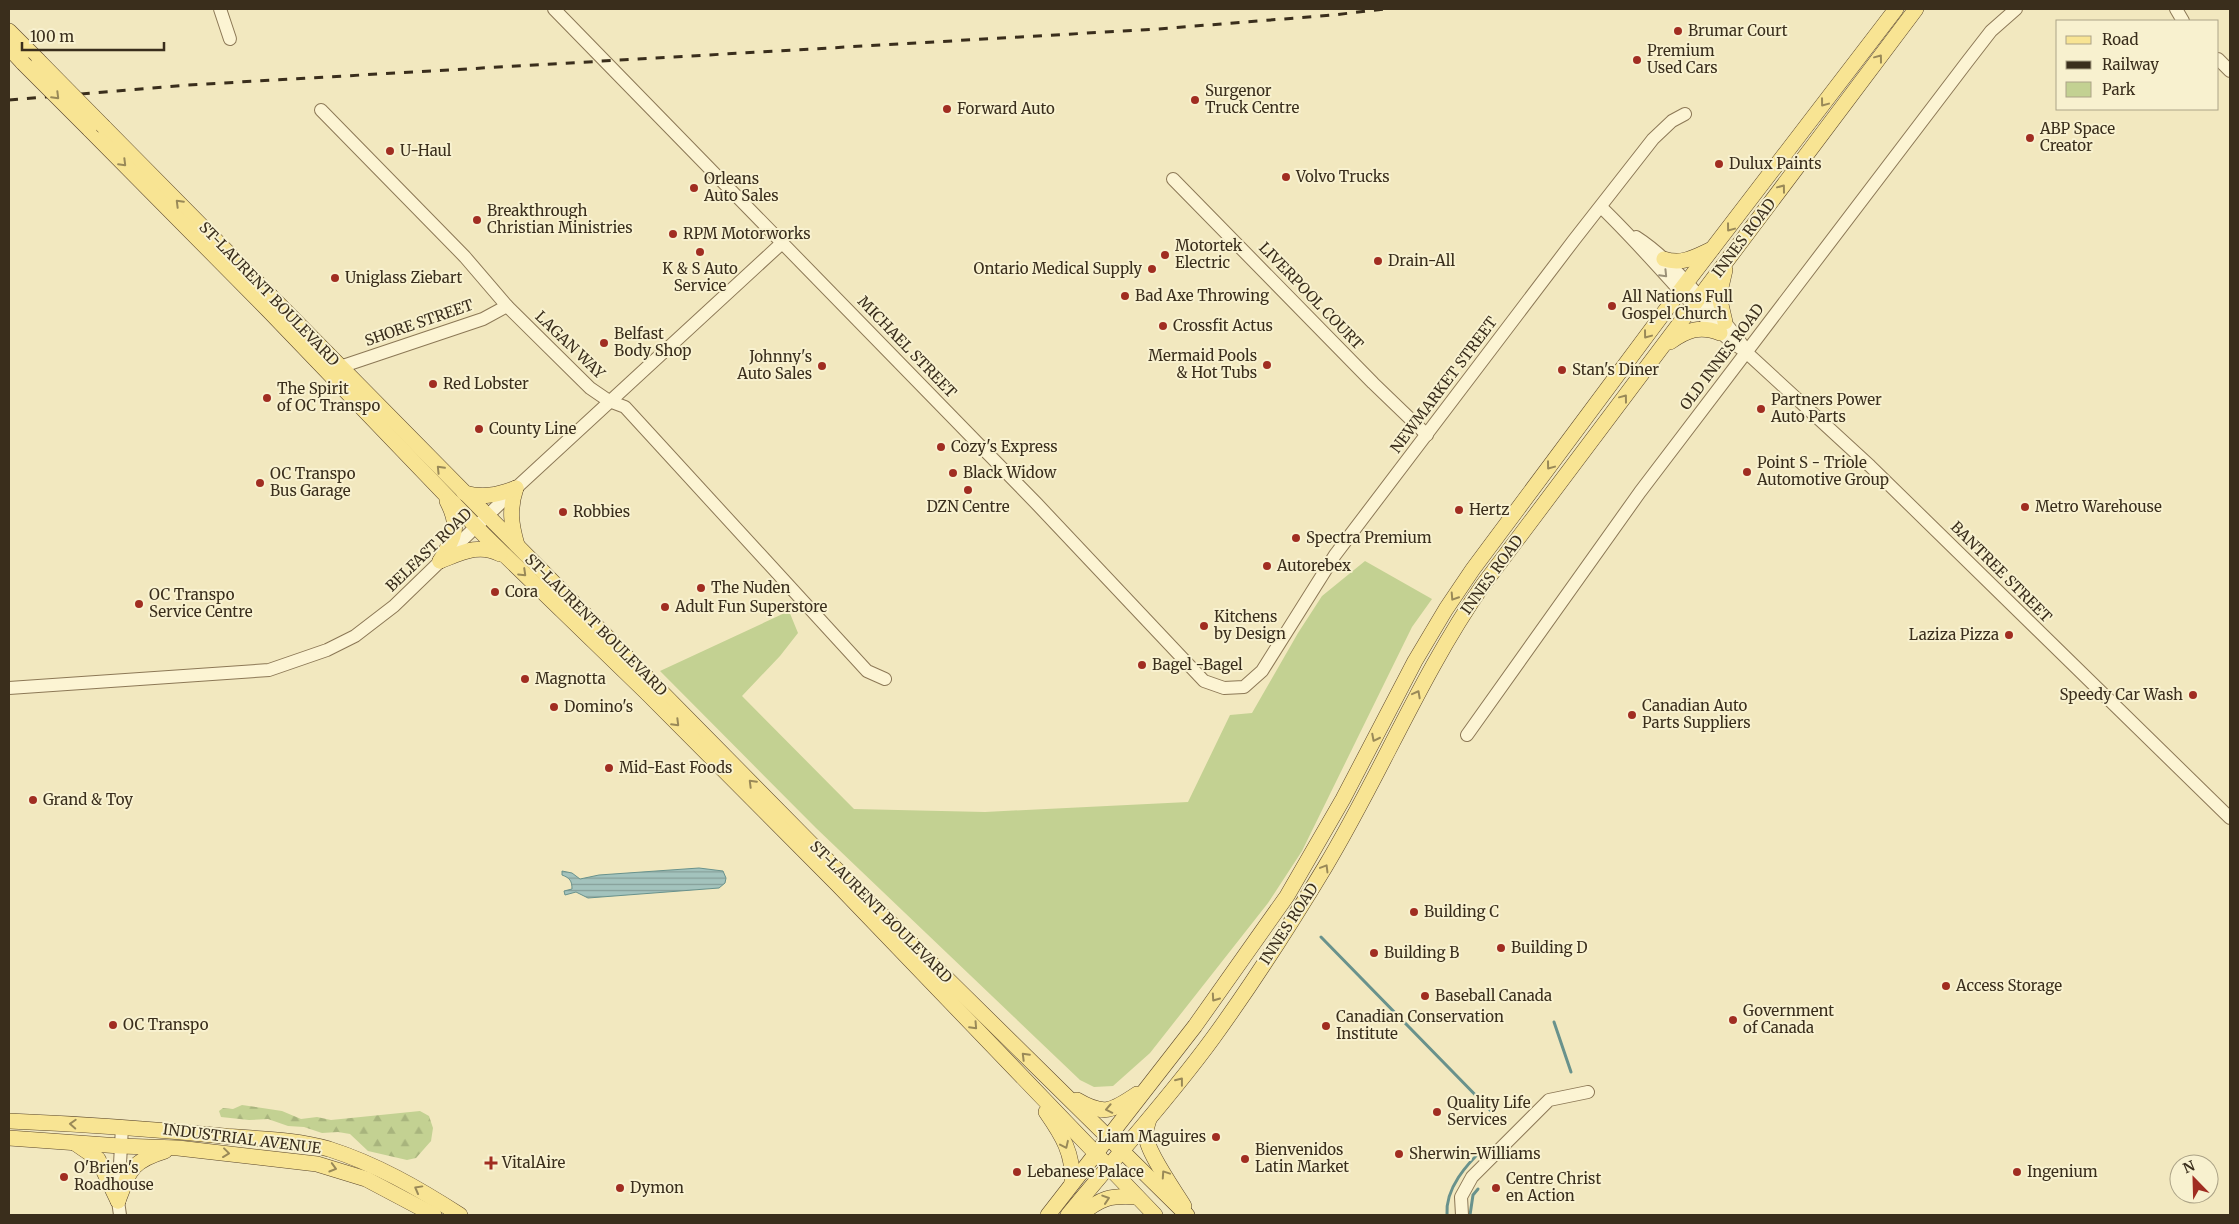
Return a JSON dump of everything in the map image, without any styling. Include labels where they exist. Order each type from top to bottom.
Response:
[{"type":"main road","name":"INNES ROAD","points":[[1096,1152],[1151,1085],[1195,1026],[1294,884],[1343,799],[1407,676],[1457,593],[1684,287],[1896,9]]},
{"type":"main road","name":"INNES ROAD","points":[[1109,1166],[1150,1119],[1212,1039],[1311,890],[1339,843],[1437,658],[1468,608],[1916,9]]},
{"type":"main road","name":"ST-LAURENT BOULEVARD","points":[[9,30],[39,61],[96,128],[505,556],[779,819]]},
{"type":"main road","name":"ST-LAURENT BOULEVARD","points":[[9,48],[23,63],[96,128],[488,515],[779,819],[845,885],[1188,1215]]},
{"type":"main road","points":[[1664,259],[1673,262],[1684,261],[1716,247]]},
{"type":"main road","points":[[1660,349],[1692,330],[1723,327],[1719,290],[1730,257]]},
{"type":"main road","points":[[463,492],[486,497],[516,488]]},
{"type":"main road","points":[[516,488],[511,503],[510,516],[518,546]]},
{"type":"main road","points":[[440,561],[454,537],[456,526],[452,511],[442,491]]},
{"type":"main road","points":[[440,561],[478,548],[491,549],[505,556]]},
{"type":"main road","name":"ST-LAURENT BOULEVARD","points":[[845,885],[1020,1075],[1155,1215]]},
{"type":"main road","points":[[1020,1075],[1056,1127],[1064,1142],[1072,1160],[1072,1183]]},
{"type":"main road","points":[[1060,1090],[1092,1109],[1105,1110],[1122,1105],[1151,1085]]},
{"type":"main road","points":[[1150,1119],[1145,1134],[1149,1145],[1188,1215]]},
{"type":"main road","name":"INDUSTRIAL AVENUE","points":[[9,1121],[122,1127],[284,1141],[326,1148],[369,1163],[427,1194],[460,1215]]},
{"type":"main road","name":"INDUSTRIAL AVENUE","points":[[9,1138],[178,1148],[317,1164],[366,1179],[434,1215]]},
{"type":"main road","points":[[74,1143],[98,1159],[119,1208]]},
{"type":"main road","points":[[119,1208],[127,1178],[137,1163],[148,1156],[178,1148]]},
{"type":"main road","points":[[1048,1215],[1096,1152]]},
{"type":"main road","points":[[1068,1215],[1109,1166]]},
{"type":"main road","points":[[1080,1215],[1103,1199],[1111,1196],[1137,1197]]},
{"type":"street","points":[[220,9],[230,39]]},
{"type":"street","name":"MICHAEL STREET","points":[[554,9],[1037,504],[1204,681],[1224,688],[1244,687]]},
{"type":"street","name":"OLD INNES ROAD","points":[[1467,735],[1640,492],[1958,73],[1991,32],[2016,9]]},
{"type":"street","points":[[2219,60],[2230,71]]},
{"type":"street","name":"LAGAN WAY","points":[[321,110],[465,257],[507,306],[590,388],[609,401],[625,407],[867,671],[885,679]]},
{"type":"street","name":"NEWMARKET STREET","points":[[1244,687],[1262,671],[1336,555],[1653,139],[1672,121],[1685,114]]},
{"type":"street","name":"LIVERPOOL COURT","points":[[1173,178],[1427,435]]},
{"type":"street","name":"BANTREE STREET","points":[[1601,207],[1626,231],[1645,255],[1684,287]]},
{"type":"street","name":"BANTREE STREET","points":[[1626,231],[1654,249],[1697,302],[1746,352],[1870,466],[2230,818]]},
{"type":"street","name":"BELFAST ROAD","points":[[9,688],[268,670],[327,650],[355,636],[394,606],[516,488],[782,243]]},
{"type":"street","name":"SHORE STREET","points":[[340,367],[483,319],[507,306]]},
{"type":"street","points":[[1462,1215],[1461,1197],[1472,1177],[1549,1100],[1588,1092]]},
{"type":"street","points":[[119,1208],[122,1127]]},
{"type":"green space","points":[[1365,561],[1432,599],[1412,627],[1302,851],[1268,903],[1150,1053],[1113,1086],[1094,1087],[1080,1080],[816,828],[660,671],[789,611],[798,633],[780,656],[742,696],[854,809],[985,812],[1188,802],[1230,715],[1252,713],[1298,633],[1322,596]]},
{"type":"green space","points":[[242,1105],[282,1111],[301,1119],[317,1117],[331,1120],[420,1111],[429,1116],[433,1128],[431,1141],[416,1158],[407,1160],[368,1151],[350,1134],[338,1132],[322,1133],[304,1127],[288,1126],[268,1119],[249,1120],[221,1117],[219,1111],[223,1108],[233,1109]]},
{"type":"water","points":[[699,868],[723,871],[726,878],[725,883],[719,888],[588,898],[576,892],[565,895],[564,891],[572,889],[572,884],[569,879],[562,875],[562,871],[572,873],[580,879],[599,875]]},
{"type":"waterway","points":[[1321,937],[1492,1112]]},
{"type":"waterway","points":[[1554,1022],[1571,1072]]},
{"type":"waterway","points":[[1447,1215],[1447,1205],[1458,1177],[1485,1147]]},
{"type":"waterway","points":[[1470,1215],[1473,1195],[1478,1189]]},
{"type":"railway","points":[[9,100],[188,85],[1158,29],[1385,9]]},
{"type":"place","name":"Brumar Court","points":[[1678,31]]},
{"type":"place","name":"Premium Used Cars","points":[[1637,60]]},
{"type":"place","name":"Surgenor Truck Centre","points":[[1195,100]]},
{"type":"place","name":"Forward Auto","points":[[947,109]]},
{"type":"place","name":"ABP Space Creator","points":[[2030,138]]},
{"type":"place","name":"U-Haul","points":[[390,151]]},
{"type":"place","name":"Dulux Paints","points":[[1719,164]]},
{"type":"place","name":"Volvo Trucks","points":[[1286,177]]},
{"type":"place","name":"Orleans Auto Sales","points":[[694,188]]},
{"type":"place","name":"Breakthrough Christian Ministries","points":[[477,220]]},
{"type":"place","name":"RPM Motorworks","points":[[673,234]]},
{"type":"place","name":"K & S Auto Service","points":[[700,252]]},
{"type":"place","name":"Motortek Electric","points":[[1165,255]]},
{"type":"place","name":"Drain-All","points":[[1378,261]]},
{"type":"place","name":"Ontario Medical Supply","points":[[1152,269]]},
{"type":"place","name":"Uniglass Ziebart","points":[[335,278]]},
{"type":"place","name":"Bad Axe Throwing","points":[[1125,296]]},
{"type":"place","name":"All Nations Full Gospel Church","points":[[1612,306]]},
{"type":"place","name":"Crossfit Actus","points":[[1163,326]]},
{"type":"place","name":"Belfast Body Shop","points":[[604,343]]},
{"type":"place","name":"Mermaid Pools & Hot Tubs","points":[[1267,365]]},
{"type":"place","name":"Johnny's Auto Sales","points":[[822,366]]},
{"type":"place","name":"Stan's Diner","points":[[1562,370]]},
{"type":"place","name":"Red Lobster","points":[[433,384]]},
{"type":"place","name":"The Spirit of OC Transpo","points":[[267,398]]},
{"type":"place","name":"Partners Power Auto Parts","points":[[1761,409]]},
{"type":"place","name":"County Line","points":[[479,429]]},
{"type":"place","name":"Cozy's Express","points":[[941,447]]},
{"type":"place","name":"Point S - Triole Automotive Group","points":[[1747,472]]},
{"type":"place","name":"Black Widow","points":[[953,473]]},
{"type":"place","name":"OC Transpo Bus Garage","points":[[260,483]]},
{"type":"place","name":"DZN Centre","points":[[968,490]]},
{"type":"place","name":"Metro Warehouse","points":[[2025,507]]},
{"type":"place","name":"Hertz","points":[[1459,510]]},
{"type":"place","name":"Robbies","points":[[563,512]]},
{"type":"place","name":"Spectra Premium","points":[[1296,538]]},
{"type":"place","name":"Autorebex","points":[[1267,566]]},
{"type":"place","name":"The Nuden","points":[[701,588]]},
{"type":"place","name":"Cora","points":[[495,592]]},
{"type":"place","name":"OC Transpo Service Centre","points":[[139,604]]},
{"type":"place","name":"Adult Fun Superstore","points":[[665,607]]},
{"type":"place","name":"Kitchens by Design","points":[[1204,626]]},
{"type":"place","name":"Laziza Pizza","points":[[2009,635]]},
{"type":"place","name":"Bagel -Bagel","points":[[1142,665]]},
{"type":"place","name":"Magnotta","points":[[525,679]]},
{"type":"place","name":"Speedy Car Wash","points":[[2193,695]]},
{"type":"place","name":"Domino's","points":[[554,707]]},
{"type":"place","name":"Canadian Auto Parts Suppliers","points":[[1632,715]]},
{"type":"place","name":"Mid-East Foods","points":[[609,768]]},
{"type":"place","name":"Grand & Toy","points":[[33,800]]},
{"type":"place","name":"Building C","points":[[1414,912]]},
{"type":"place","name":"Building D","points":[[1501,948]]},
{"type":"place","name":"Building B","points":[[1374,953]]},
{"type":"place","name":"Access Storage","points":[[1946,986]]},
{"type":"place","name":"Baseball Canada","points":[[1425,996]]},
{"type":"place","name":"Government of Canada","points":[[1733,1020]]},
{"type":"place","name":"OC Transpo","points":[[113,1025]]},
{"type":"place","name":"Canadian Conservation Institute","points":[[1326,1026]]},
{"type":"place","name":"Quality Life Services","points":[[1437,1112]]},
{"type":"place","name":"Liam Maguires","points":[[1216,1137]]},
{"type":"place","name":"Sherwin-Williams","points":[[1399,1154]]},
{"type":"place","name":"Bienvenidos Latin Market","points":[[1245,1159]]},
{"type":"place","name":"VitalAire","points":[[491,1163]]},
{"type":"place","name":"Lebanese Palace","points":[[1017,1172]]},
{"type":"place","name":"Ingenium","points":[[2017,1172]]},
{"type":"place","name":"O'Brien's Roadhouse","points":[[64,1177]]},
{"type":"place","name":"Dymon","points":[[620,1188]]},
{"type":"place","name":"Centre Christ en Action","points":[[1496,1188]]}]
